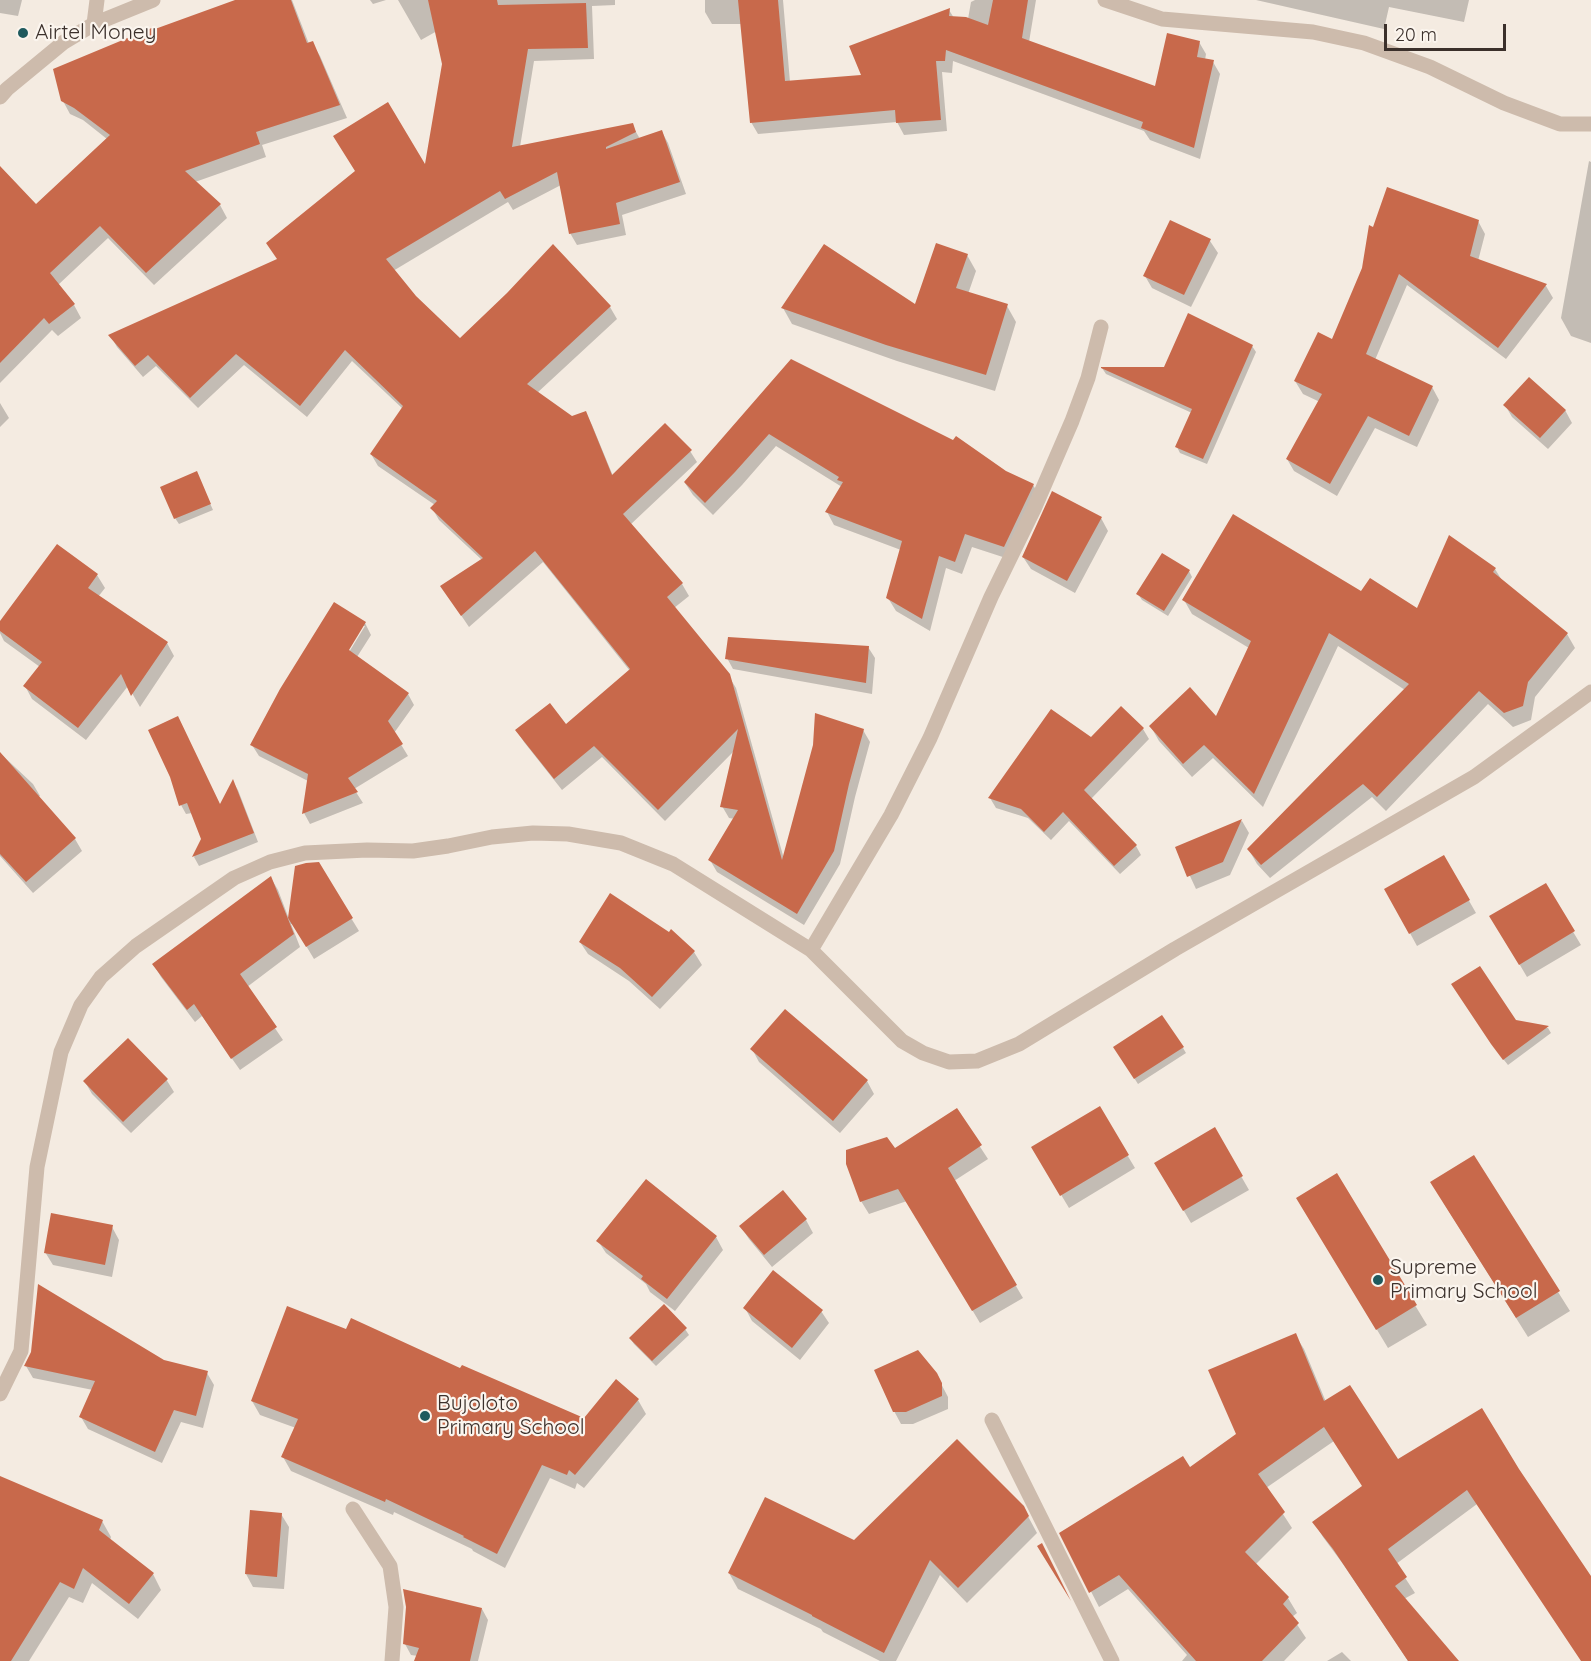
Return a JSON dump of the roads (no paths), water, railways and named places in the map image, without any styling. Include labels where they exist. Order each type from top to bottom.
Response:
[{"type":"street","points":[[94,24],[97,0]]},
{"type":"street","points":[[0,97],[64,42],[94,24],[153,0]]},
{"type":"street","points":[[1105,0],[1162,18],[1314,32],[1364,43],[1430,67],[1504,103],[1560,124],[1591,124]]},
{"type":"street","points":[[811,950],[891,815],[930,738],[991,597],[1034,510],[1072,421],[1088,378],[1101,327]]},
{"type":"street","points":[[0,1394],[21,1351],[37,1167],[62,1052],[81,1005],[101,977],[136,946],[234,878],[270,862],[305,852],[412,851],[492,837],[533,833],[568,834],[621,843],[673,864],[811,950],[902,1041],[923,1053],[949,1062],[977,1061],[1019,1044],[1175,949],[1474,777],[1591,692]]},
{"type":"street","points":[[992,1420],[1112,1661]]},
{"type":"street","points":[[353,1509],[390,1566],[396,1607],[392,1661]]},
{"type":"place","name":"Airtel Money","points":[[23,33]]},
{"type":"place","name":"Supreme Primary School","points":[[1378,1280]]},
{"type":"place","name":"Bujoloto Primary School","points":[[425,1416]]}]
